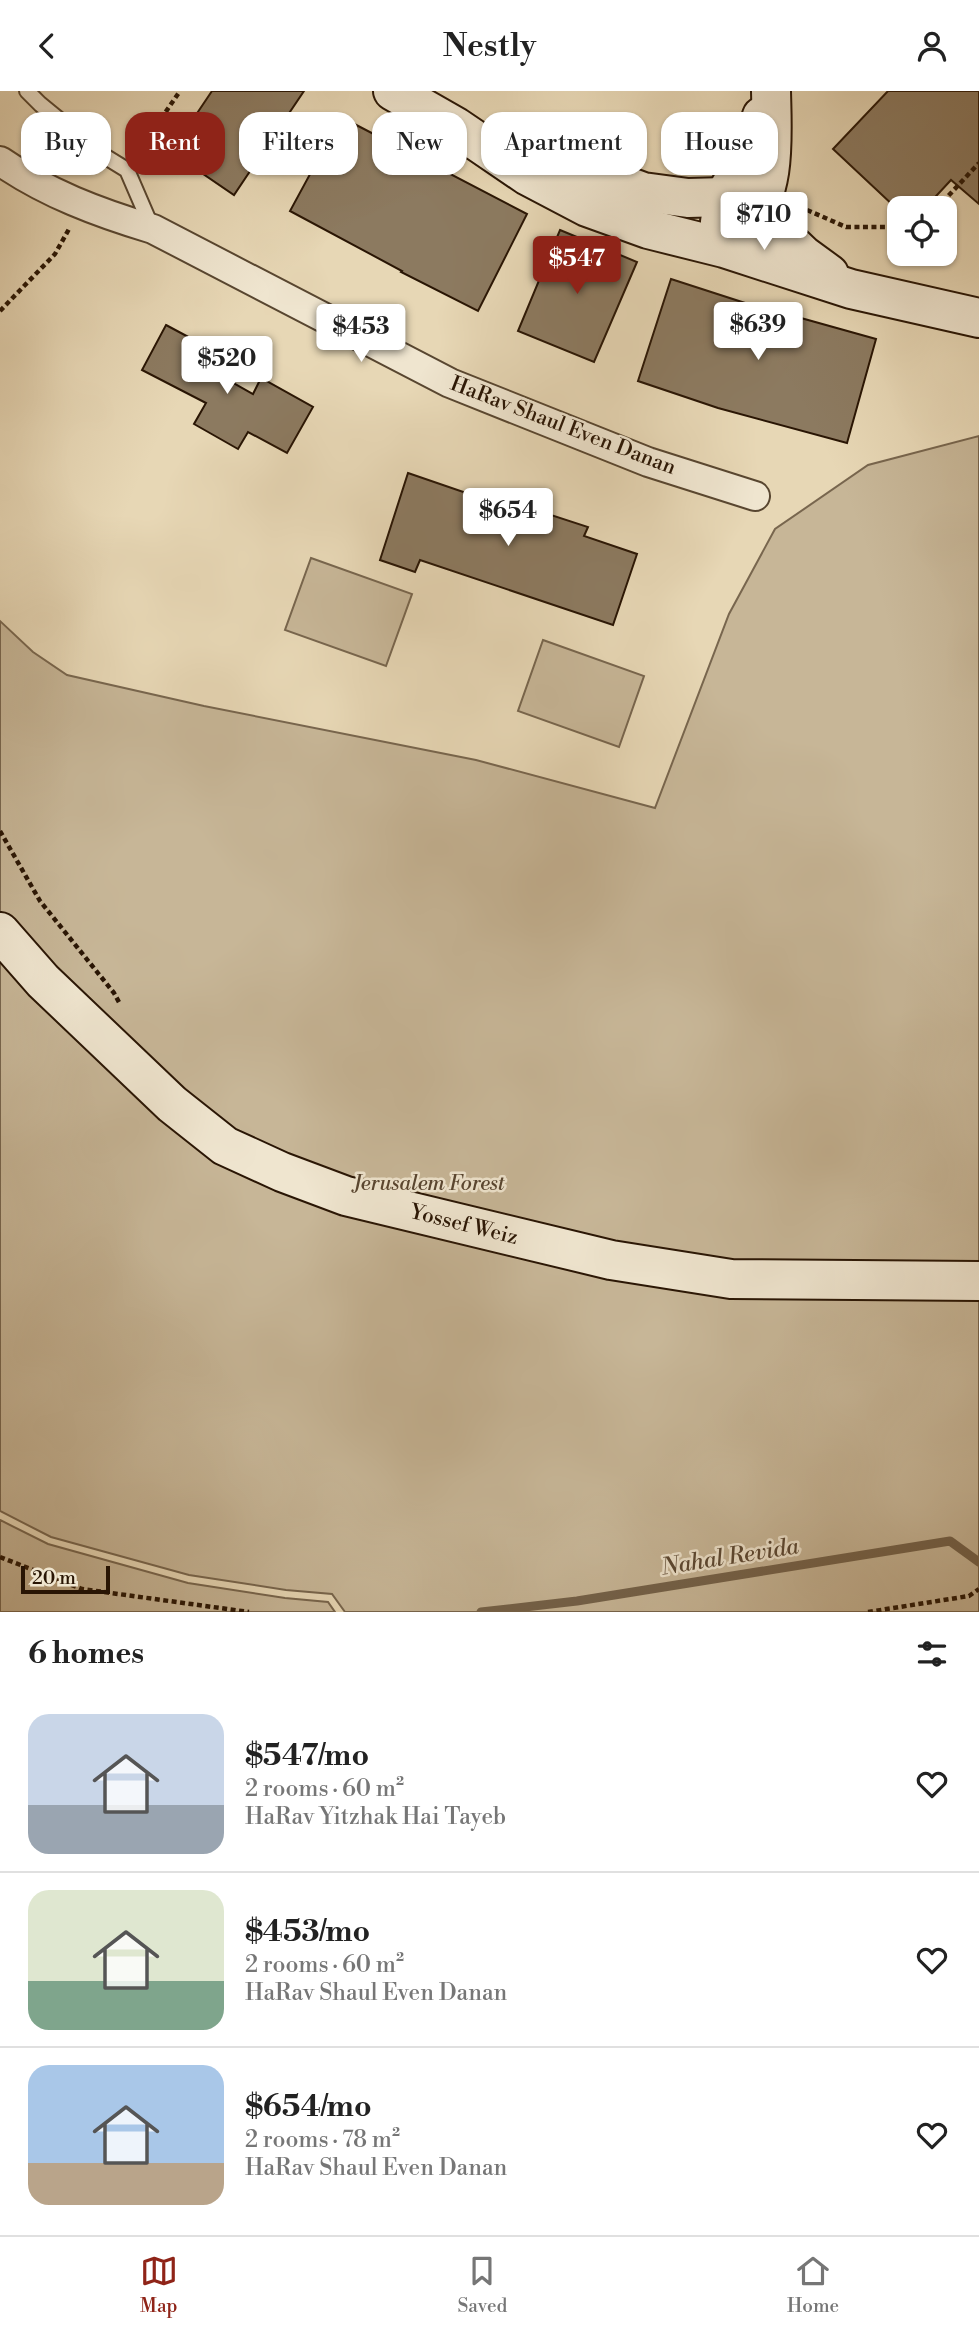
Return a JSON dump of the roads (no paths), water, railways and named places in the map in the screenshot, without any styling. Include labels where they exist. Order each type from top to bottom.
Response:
[{"type":"street","points":[[724,248],[741,233],[741,205],[770,167],[769,91]]},
{"type":"street","points":[[396,92],[430,112]]},
{"type":"street","points":[[467,131],[643,193],[741,205],[803,255],[851,289]]},
{"type":"street","points":[[467,134],[528,176],[587,207],[648,229],[724,248],[851,289],[979,318]]},
{"type":"street","name":"HaRav Shaul Even Danan","points":[[0,161],[30,181],[83,204],[153,229],[450,383],[648,462],[755,496]]},
{"type":"street","name":"Yossef Weiz","points":[[0,932],[43,981],[132,1066],[172,1104],[225,1146],[282,1172],[346,1196],[611,1260],[731,1279],[979,1281]]},
{"type":"lane","points":[[27,91],[102,154],[127,170],[153,229]]},
{"type":"waterway","name":"Nahal Revida","points":[[481,1612],[577,1601],[950,1541],[979,1562]]},
{"type":"park label","name":"Jerusalem Forest","points":[[429,1184]]}]
